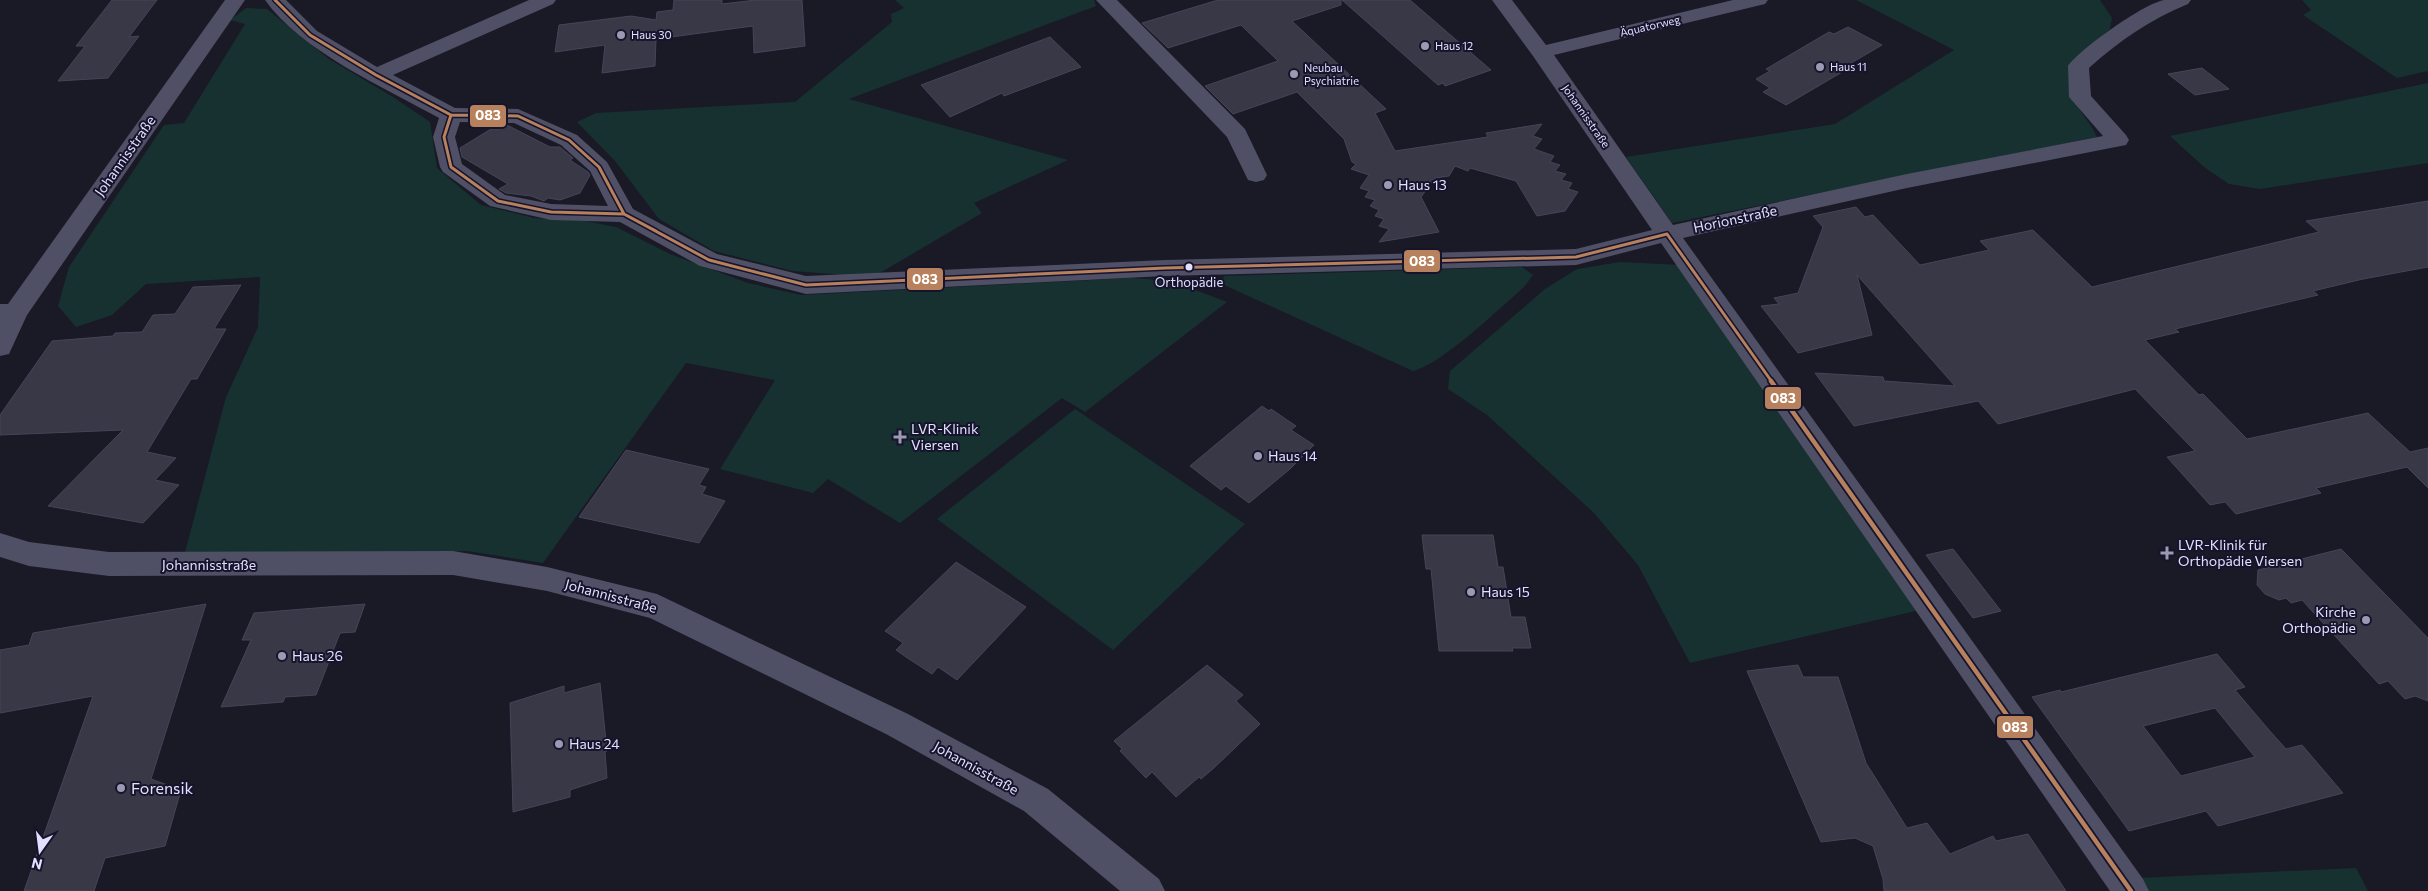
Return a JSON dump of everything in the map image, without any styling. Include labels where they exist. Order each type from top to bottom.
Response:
[{"type":"street","name":"Johannisstraße","points":[[0,347],[8,313],[235,0]]},
{"type":"street","points":[[275,0],[310,35],[376,75],[451,115],[518,116],[569,140],[599,167],[624,214]]},
{"type":"street","points":[[376,75],[546,0]]},
{"type":"street","points":[[1106,0],[1237,134],[1256,175]]},
{"type":"street","name":"Johannisstraße","points":[[1502,0],[1541,52],[1667,234]]},
{"type":"street","name":"Äquatorweg","points":[[1541,52],[1758,0]]},
{"type":"street","name":"Horionstraße","points":[[1667,234],[1898,183],[2118,140],[2080,97],[2078,66],[2112,37],[2164,6],[2181,0]]},
{"type":"street","points":[[451,115],[444,137],[451,167],[498,201],[551,212],[624,214],[709,260],[806,285],[1165,268],[1576,257],[1667,234],[2131,891]]},
{"type":"street","name":"Johannisstraße","points":[[0,545],[29,554],[109,564],[452,563],[547,579],[657,607],[897,724],[1036,800],[1147,891]]},
{"type":"green space","points":[[895,0],[1094,0],[1096,6],[849,99],[1068,160],[974,203],[982,213],[873,277],[792,271],[714,251],[659,219],[615,161],[577,122],[596,113],[795,102],[892,22],[891,14],[904,8]]},
{"type":"green space","points":[[1856,0],[2100,0],[2112,18],[2110,29],[2071,63],[2069,83],[2072,97],[2097,137],[1672,223],[1626,157],[1835,124],[1954,50]]},
{"type":"green space","points":[[2302,0],[2428,0],[2428,71],[2397,78],[2303,15],[2311,10]]},
{"type":"green space","points":[[246,8],[267,9],[329,59],[393,97],[430,122],[437,168],[481,205],[534,218],[585,221],[616,227],[670,254],[748,283],[801,295],[1131,278],[1172,281],[1227,302],[1085,412],[1062,398],[900,523],[828,479],[813,493],[720,469],[775,380],[686,363],[543,563],[467,551],[184,556],[226,397],[258,327],[260,277],[146,284],[112,315],[76,327],[58,306],[69,267],[164,125],[184,123],[245,24],[230,20]]},
{"type":"green space","points":[[2428,83],[2428,163],[2260,189],[2229,184],[2204,167],[2170,136]]},
{"type":"green space","points":[[1620,262],[1681,265],[1920,610],[1690,663],[1638,565],[1594,513],[1487,415],[1448,389],[1450,371],[1545,289],[1577,269]]},
{"type":"green space","points":[[1522,267],[1533,275],[1524,287],[1454,347],[1425,367],[1413,371],[1222,284],[1224,276]]},
{"type":"green space","points":[[1075,409],[1245,524],[1113,650],[937,519]]},
{"type":"green space","points":[[2356,868],[2368,891],[2147,891],[2138,878]]},
{"type":"building","points":[[112,0],[157,0],[129,37],[139,36],[108,78],[58,81],[85,46],[76,46]]},
{"type":"building","name":"Haus 30","points":[[674,0],[722,0],[722,4],[756,0],[802,0],[805,46],[754,53],[753,26],[656,39],[655,66],[602,73],[605,45],[555,52],[559,25],[631,16],[656,20],[657,12],[673,10]]},
{"type":"building","points":[[1218,0],[1341,0],[1341,5],[1292,21],[1386,109],[1375,113],[1395,151],[1488,137],[1486,133],[1542,124],[1533,136],[1542,139],[1534,149],[1554,156],[1550,162],[1560,165],[1555,171],[1566,174],[1561,180],[1572,183],[1568,189],[1578,192],[1565,211],[1537,216],[1516,181],[1470,168],[1468,171],[1455,166],[1449,176],[1435,178],[1421,197],[1439,232],[1379,242],[1389,229],[1379,226],[1384,219],[1375,216],[1379,210],[1370,206],[1375,200],[1365,197],[1369,191],[1360,188],[1369,175],[1351,169],[1356,164],[1352,162],[1344,139],[1297,92],[1233,114],[1205,86],[1278,61],[1241,25],[1168,48],[1142,23]]},
{"type":"building","name":"Haus 12","points":[[1342,0],[1410,0],[1491,70],[1445,86],[1443,83],[1438,85]]},
{"type":"building","name":"Haus 11","points":[[1848,27],[1882,45],[1846,66],[1849,68],[1786,105],[1763,92],[1770,88],[1756,79],[1770,71],[1766,69],[1829,32],[1834,34]]},
{"type":"building","points":[[1050,37],[1081,67],[1004,96],[1002,93],[950,117],[921,85]]},
{"type":"building","points":[[2202,68],[2229,89],[2195,95],[2168,74]]},
{"type":"building","points":[[507,125],[550,147],[560,147],[573,158],[570,160],[590,175],[580,193],[560,200],[548,198],[544,201],[531,196],[506,193],[499,189],[508,184],[462,157],[460,148],[491,129],[500,129]]},
{"type":"building","points":[[2428,201],[2428,267],[2363,279],[2313,291],[2318,295],[2175,329],[2179,332],[2145,340],[2199,395],[2203,394],[2247,439],[2368,413],[2410,452],[2428,448],[2428,488],[2407,467],[2316,488],[2321,493],[2236,514],[2225,502],[2210,505],[2167,457],[2195,451],[2135,389],[1998,424],[1978,401],[1854,426],[1815,373],[1883,377],[1884,381],[1955,386],[1857,275],[1872,335],[1798,353],[1761,306],[1779,304],[1774,298],[1798,293],[1823,227],[1813,216],[1856,207],[1865,217],[1873,215],[1920,265],[1989,250],[1980,241],[2033,230],[2092,287],[2319,232],[2306,221]]},
{"type":"building","points":[[241,285],[214,329],[226,329],[197,379],[191,379],[147,452],[176,458],[155,480],[179,485],[143,523],[48,506],[123,430],[0,435],[0,415],[52,341],[113,336],[115,333],[142,332],[153,315],[175,314],[193,287]]},
{"type":"building","name":"Haus 14","points":[[1262,406],[1269,411],[1271,409],[1296,426],[1291,430],[1314,445],[1290,469],[1249,503],[1226,486],[1221,490],[1190,466]]},
{"type":"building","points":[[626,450],[709,469],[699,485],[706,487],[702,494],[725,501],[699,543],[579,517]]},
{"type":"building","name":"Haus 15","points":[[1422,535],[1493,535],[1498,567],[1503,567],[1511,617],[1525,617],[1531,648],[1512,648],[1513,651],[1439,651],[1431,569],[1426,569]]},
{"type":"building","points":[[1953,549],[2001,611],[1973,618],[1926,555]]},
{"type":"building","name":"Kirche Orthopädie","points":[[2341,549],[2428,638],[2428,701],[2415,696],[2405,699],[2388,681],[2379,684],[2302,600],[2291,603],[2286,598],[2279,600],[2265,594],[2257,585],[2258,570]]},
{"type":"building","points":[[956,562],[1026,607],[957,680],[938,667],[932,674],[906,657],[896,650],[903,643],[885,631]]},
{"type":"building","name":"Forensik","points":[[206,604],[151,779],[181,790],[165,846],[105,858],[94,891],[24,891],[93,696],[0,713],[0,650],[29,645],[33,633]]},
{"type":"building","name":"Haus 26","points":[[365,604],[355,632],[340,633],[316,695],[285,697],[283,702],[221,707],[251,640],[242,640],[254,613]]},
{"type":"building","points":[[2217,654],[2245,687],[2235,690],[2286,749],[2302,745],[2343,793],[2218,826],[2206,811],[2129,831],[2032,697],[2060,690],[2061,692]],"holes":[[[2215,708],[2255,757],[2181,776],[2143,726]]]},
{"type":"building","points":[[1207,665],[1243,695],[1236,701],[1260,724],[1215,767],[1201,779],[1199,777],[1176,797],[1152,772],[1146,778],[1120,751],[1122,749],[1114,741]]},
{"type":"building","points":[[1798,665],[1803,677],[1838,677],[1866,763],[1907,828],[1927,823],[1950,854],[1993,836],[1996,841],[2028,834],[2066,891],[1884,891],[1883,879],[1873,846],[1855,838],[1821,842],[1747,671]]},
{"type":"building","name":"Haus 24","points":[[600,683],[607,751],[605,752],[607,778],[570,790],[570,797],[513,812],[510,703],[564,686],[564,693]]},
{"type":"transit line","name":"083","points":[[275,0],[310,35],[376,75],[451,115],[518,116],[569,140],[599,167],[624,214],[709,260],[806,285],[1165,268],[1576,257],[1667,234]]},
{"type":"transit line","name":"083","points":[[451,115],[444,137],[451,167],[498,201],[551,212],[624,214],[656,231]]},
{"type":"transit line","name":"083","points":[[1667,234],[2131,891]]},
{"type":"place","name":"Haus 30","points":[[621,35]]},
{"type":"place","name":"Haus 12","points":[[1425,46]]},
{"type":"place","name":"Haus 11","points":[[1820,67]]},
{"type":"place","name":"Neubau Psychiatrie","points":[[1294,74]]},
{"type":"place","name":"Haus 13","points":[[1388,185]]},
{"type":"place","name":"Orthopädie","points":[[1189,267]]},
{"type":"place","name":"LVR-Klinik Viersen","points":[[900,437]]},
{"type":"place","name":"Haus 14","points":[[1258,456]]},
{"type":"place","name":"LVR-Klinik für Orthopädie Viersen","points":[[2167,553]]},
{"type":"place","name":"Haus 15","points":[[1471,592]]},
{"type":"place","name":"Kirche Orthopädie","points":[[2366,620]]},
{"type":"place","name":"Haus 26","points":[[282,656]]},
{"type":"place","name":"Haus 24","points":[[559,744]]},
{"type":"place","name":"Forensik","points":[[121,788]]}]
